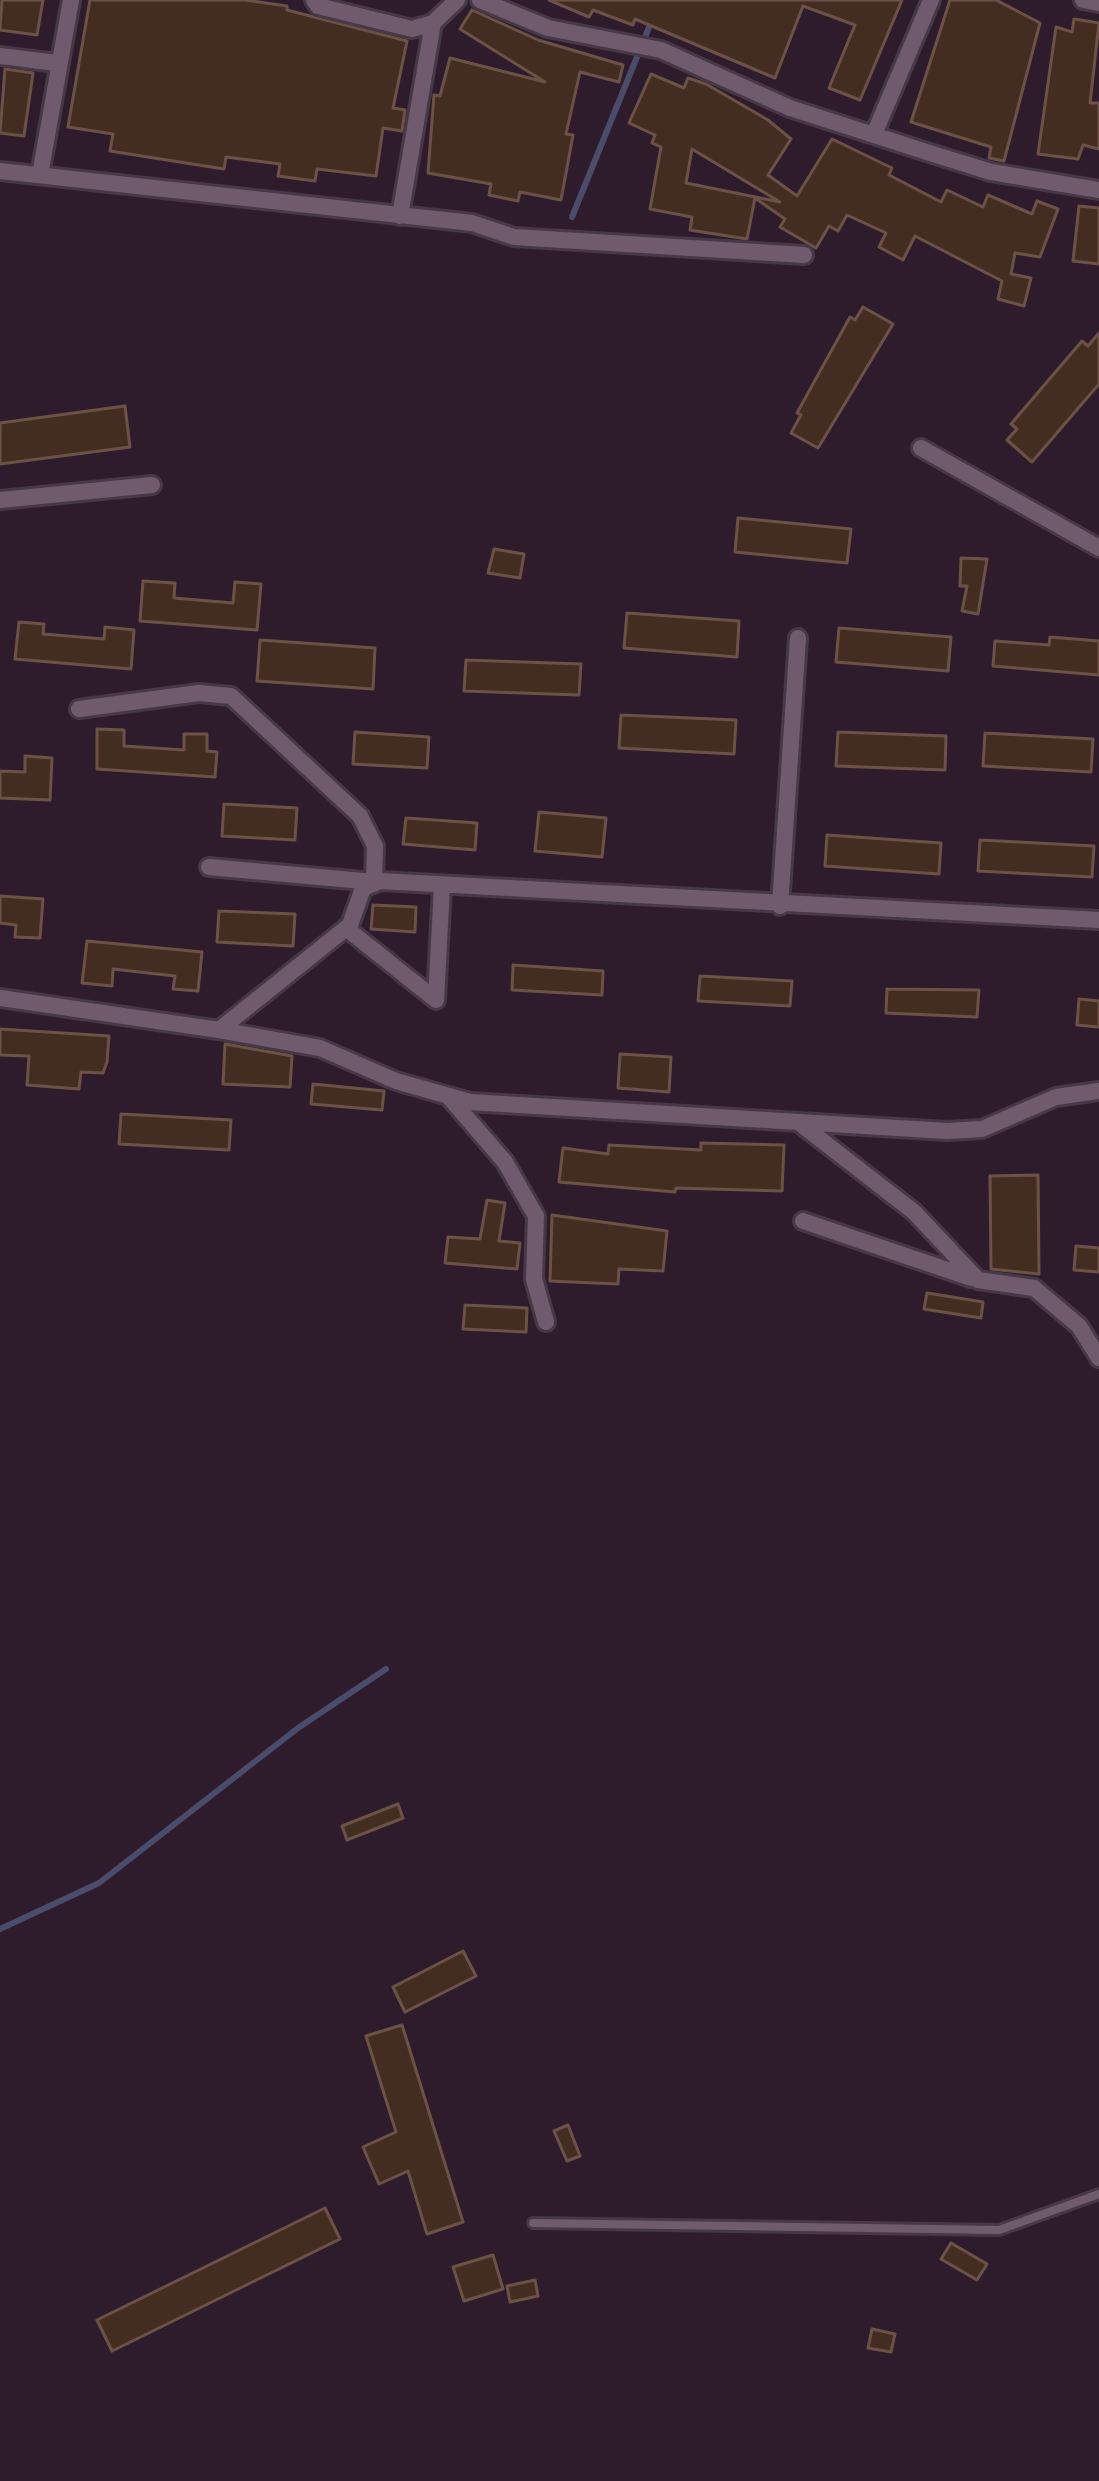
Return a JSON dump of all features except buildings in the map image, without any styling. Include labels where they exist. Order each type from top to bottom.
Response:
[{"type":"street","points":[[40,175],[71,0]]},
{"type":"street","points":[[314,0],[318,6],[412,29],[433,23],[457,0]]},
{"type":"street","points":[[480,0],[548,28],[661,50],[790,108],[991,172],[1099,190]]},
{"type":"street","points":[[875,133],[931,0]]},
{"type":"street","points":[[400,216],[433,23]]},
{"type":"street","points":[[0,56],[57,63]]},
{"type":"street","points":[[0,171],[472,224],[514,237],[804,255]]},
{"type":"street","points":[[921,448],[1099,548]]},
{"type":"street","points":[[0,500],[152,485]]},
{"type":"street","points":[[780,906],[798,638]]},
{"type":"street","points":[[79,709],[199,692],[231,696],[360,816],[375,846],[374,882]]},
{"type":"street","points":[[209,867],[374,882],[1099,920]]},
{"type":"street","points":[[219,1030],[346,928],[363,888],[374,882]]},
{"type":"street","points":[[346,928],[436,1000],[442,886]]},
{"type":"street","points":[[0,998],[320,1048],[470,1102],[982,1130],[1056,1096],[1099,1091]]},
{"type":"street","points":[[448,1096],[505,1162],[536,1216],[534,1279],[546,1322]]},
{"type":"street","points":[[797,1122],[914,1213],[978,1280]]},
{"type":"street","points":[[803,1221],[978,1280],[1034,1288],[1078,1326],[1099,1358]]},
{"type":"lane","points":[[533,2223],[999,2230],[1099,2194]]},
{"type":"waterway","points":[[572,217],[652,20]]},
{"type":"waterway","points":[[0,1929],[99,1883],[298,1728],[386,1669]]}]
